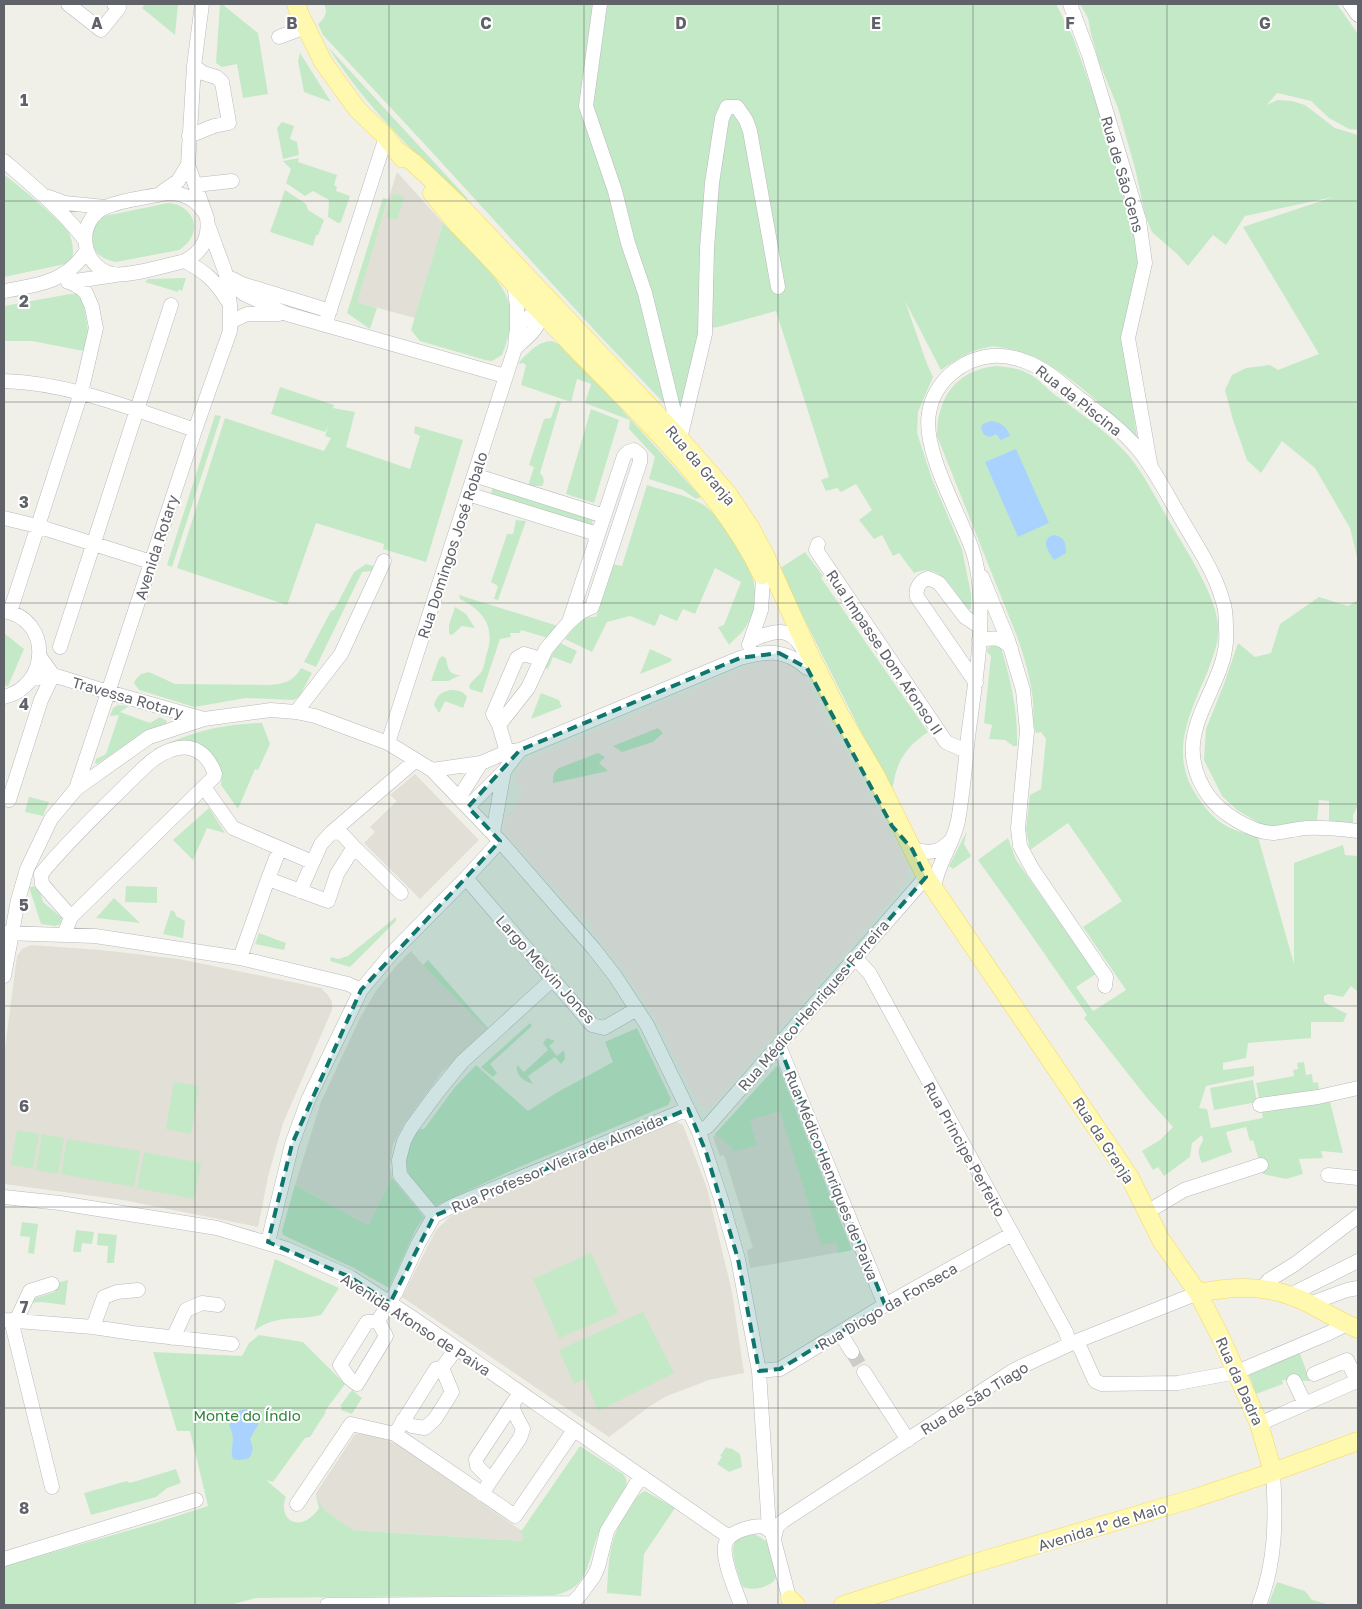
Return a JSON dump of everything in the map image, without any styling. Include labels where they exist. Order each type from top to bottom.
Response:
[{"type":"main road","name":"Rua da Granja","points":[[296,4],[323,62],[356,109],[464,211],[680,439],[728,494],[762,548],[807,668],[841,735],[892,826],[912,849]]},
{"type":"main road","name":"Rua da Granja","points":[[391,143],[458,225],[636,410],[720,507],[754,558],[792,627],[808,651],[837,708],[876,776],[928,879],[1129,1176],[1162,1240],[1198,1292]]},
{"type":"main road","points":[[1198,1292],[1231,1288],[1262,1288],[1292,1296],[1353,1327]]},
{"type":"main road","name":"Rua da Dadra","points":[[1198,1292],[1259,1424],[1273,1472]]},
{"type":"main road","name":"Avenida 1º de Maio","points":[[843,1605],[968,1565],[1176,1504],[1358,1441]]},
{"type":"street","points":[[68,4],[101,30],[118,5]]},
{"type":"street","points":[[202,4],[194,66],[188,165],[226,274],[236,287],[244,294],[288,314],[505,376]]},
{"type":"street","points":[[600,4],[586,106],[615,191],[628,243],[645,293],[680,439]]},
{"type":"street","name":"Rua de São Gens","points":[[1070,4],[1089,56],[1139,220],[1145,263],[1128,338],[1151,467]]},
{"type":"street","points":[[1350,4],[1358,15]]},
{"type":"street","points":[[279,38],[306,27]]},
{"type":"street","points":[[189,136],[214,126],[229,123],[222,82],[216,77],[203,73],[194,66]]},
{"type":"street","points":[[680,439],[705,334],[707,248],[712,183],[721,126],[727,107],[737,107],[746,120],[750,132],[778,286]]},
{"type":"street","points":[[325,325],[391,143]]},
{"type":"street","points":[[4,162],[46,196],[86,245],[94,263],[102,270],[113,275]]},
{"type":"street","points":[[157,195],[178,181],[188,165]]},
{"type":"street","points":[[195,185],[232,181]]},
{"type":"street","points":[[4,291],[113,275],[185,261],[193,256],[204,244],[206,238],[206,219],[199,204],[183,194],[175,192],[157,195],[105,207],[65,203],[46,196]]},
{"type":"street","points":[[42,284],[73,268],[79,262],[86,245],[86,231],[89,222],[96,213],[105,207]]},
{"type":"street","points":[[185,261],[212,278],[230,305]]},
{"type":"street","points":[[226,274],[242,284],[330,311]]},
{"type":"street","name":"Avenida Rotary","points":[[76,789],[195,430],[230,331],[230,305],[226,274]]},
{"type":"street","points":[[92,306],[96,288],[113,275]]},
{"type":"street","points":[[4,697],[24,689],[38,668],[40,657],[37,640],[29,625],[20,617],[7,612],[81,392],[96,328],[92,306],[82,288],[70,282]]},
{"type":"street","name":"Rua Domingos José Robalo","points":[[388,743],[515,348],[517,306],[514,283]]},
{"type":"street","points":[[515,348],[530,336],[540,322],[542,312],[540,291]]},
{"type":"street","points":[[60,647],[171,305]]},
{"type":"street","points":[[517,328],[530,314],[542,312],[555,315],[578,339],[587,340]]},
{"type":"street","points":[[230,322],[247,314],[288,314]]},
{"type":"street","points":[[530,336],[544,332],[564,336]]},
{"type":"street","name":"Rua da Piscina","points":[[928,879],[936,876],[958,821],[976,683],[980,633],[977,565],[935,459],[928,427],[929,411],[934,395],[950,375],[965,364],[981,358],[1004,356],[1026,361],[1042,369],[1117,427],[1138,448],[1151,467],[1210,571],[1224,603],[1227,634],[1224,657],[1201,712],[1195,730],[1192,749],[1196,772],[1214,804],[1233,819],[1270,833],[1309,828],[1336,828],[1358,831]]},
{"type":"street","points":[[4,381],[60,387],[81,392],[195,430]]},
{"type":"street","points":[[499,725],[528,688],[546,649],[569,622],[581,612],[592,607],[640,462],[640,455],[634,450],[624,456],[569,622]]},
{"type":"street","points":[[474,475],[604,516]]},
{"type":"street","points":[[468,494],[597,534]]},
{"type":"street","points":[[4,518],[37,526],[151,562]]},
{"type":"street","name":"Rua Impasse Dom Afonso II","points":[[818,544],[816,550],[946,742],[966,751]]},
{"type":"street","points":[[296,712],[341,654],[384,561]]},
{"type":"street","points":[[977,565],[1011,648],[1023,690],[1027,731],[1018,828],[1020,846],[1032,870],[1106,977],[1105,986]]},
{"type":"street","points":[[740,658],[748,648],[761,610],[764,578]]},
{"type":"street","points":[[976,683],[917,597],[917,587],[921,582],[928,578],[939,583],[980,633],[1004,641],[1011,648]]},
{"type":"street","points":[[751,640],[773,631],[785,632],[792,627]]},
{"type":"street","points":[[773,652],[782,645],[792,627]]},
{"type":"street","points":[[432,770],[481,763],[740,658],[758,653],[779,653],[788,656],[807,668]]},
{"type":"street","points":[[514,751],[493,714],[516,658],[524,654],[540,659]]},
{"type":"street","name":"Travessa Rotary","points":[[40,657],[53,675]]},
{"type":"street","points":[[9,800],[41,700],[53,675]]},
{"type":"street","name":"Travessa Rotary","points":[[32,679],[53,675],[204,718]]},
{"type":"street","points":[[4,976],[8,933],[27,869],[51,820],[76,789],[149,736],[204,718],[271,710],[296,712],[315,716],[388,743],[432,770],[496,837],[594,949],[615,976],[660,1050],[699,1132],[722,1199],[738,1259],[759,1371],[772,1534],[792,1603]]},
{"type":"street","points":[[64,935],[71,917],[216,774],[206,756],[193,748],[178,748],[170,750],[147,765],[56,855],[41,874],[42,884],[71,917]]},
{"type":"street","points":[[268,1242],[292,1144],[308,1100],[360,990],[392,953],[466,878],[496,837],[504,770],[514,751]]},
{"type":"street","points":[[300,891],[321,844],[332,832],[416,760]]},
{"type":"street","points":[[463,803],[481,763]]},
{"type":"street","points":[[463,803],[504,770]]},
{"type":"street","points":[[204,787],[233,828],[312,862]]},
{"type":"street","points":[[332,832],[341,833],[400,893]]},
{"type":"street","points":[[912,849],[933,852],[942,849],[950,842]]},
{"type":"street","points":[[268,879],[328,901],[337,874],[354,847]]},
{"type":"street","points":[[240,958],[280,848]]},
{"type":"street","points":[[928,879],[933,852]]},
{"type":"street","name":"Largo Melvin Jones","points":[[466,878],[592,1025],[604,1028],[636,1009]]},
{"type":"street","name":"Rua Médico Henriques Ferreira","points":[[699,1132],[708,1126],[855,957],[928,879]]},
{"type":"street","points":[[8,933],[95,936],[240,958],[348,984],[360,990]]},
{"type":"street","name":"Rua Principe Perfeito","points":[[855,957],[870,974],[1066,1332],[1074,1342],[1095,1380],[1102,1384],[1178,1382],[1236,1372],[1353,1327]]},
{"type":"street","points":[[434,1216],[400,1175],[400,1160],[404,1141],[431,1100],[462,1062],[553,979]]},
{"type":"street","name":"Rua Médico Henriques de Paiva","points":[[779,1046],[886,1305]]},
{"type":"street","points":[[1260,1105],[1318,1097],[1358,1088]]},
{"type":"street","name":"Rua Professor Vieira de Almeida","points":[[378,1321],[390,1303],[418,1244],[434,1216],[460,1203],[688,1109]]},
{"type":"street","points":[[1147,1212],[1184,1190],[1261,1165]]},
{"type":"street","points":[[1328,1175],[1358,1178]]},
{"type":"street","name":"Avenida Afonso de Paiva","points":[[4,1196],[217,1228],[268,1242],[350,1277],[456,1349],[517,1398],[574,1430],[729,1537]]},
{"type":"street","points":[[1262,1288],[1269,1280],[1295,1264],[1358,1216]]},
{"type":"street","name":"Rua Diogo da Fonseca","points":[[759,1371],[780,1369],[886,1305],[1012,1234]]},
{"type":"street","points":[[1292,1296],[1298,1291],[1358,1261]]},
{"type":"street","points":[[52,1284],[30,1291],[10,1320],[52,1487]]},
{"type":"street","points":[[1309,1304],[1347,1290],[1358,1288]]},
{"type":"street","points":[[93,1327],[104,1296],[117,1292],[138,1290]]},
{"type":"street","name":"Rua de São Tiago","points":[[772,1534],[783,1521],[1014,1370],[1074,1342],[1198,1292]]},
{"type":"street","points":[[173,1338],[186,1310],[202,1303],[218,1305]]},
{"type":"street","points":[[10,1320],[93,1327],[232,1344]]},
{"type":"street","points":[[840,1333],[852,1352]]},
{"type":"street","points":[[394,1434],[436,1370],[442,1368],[456,1349]]},
{"type":"street","points":[[1259,1424],[1358,1381],[1347,1360],[1314,1374]]},
{"type":"street","points":[[403,1420],[412,1426],[425,1428],[435,1419],[452,1392],[442,1368]]},
{"type":"street","points":[[864,1372],[908,1440]]},
{"type":"street","points":[[1294,1381],[1305,1404]]},
{"type":"street","points":[[491,1480],[477,1466],[476,1459],[517,1398]]},
{"type":"street","points":[[482,1494],[520,1438],[523,1429],[514,1412],[517,1398]]},
{"type":"street","points":[[297,1504],[351,1424],[394,1434],[515,1516],[574,1430]]},
{"type":"street","points":[[1259,1605],[1268,1579],[1276,1524],[1273,1472]]},
{"type":"street","points":[[327,1605],[572,1602],[594,1576],[598,1568],[607,1530],[641,1476]]},
{"type":"street","points":[[4,1559],[196,1500]]},
{"type":"street","points":[[741,1605],[727,1564],[725,1544],[729,1537],[751,1527],[760,1526],[772,1534]]},
{"type":"highlighted area","points":[[779,653],[807,668],[892,826],[912,849],[926,877],[779,1046],[885,1305],[780,1369],[759,1371],[738,1259],[706,1152],[688,1109],[434,1216],[390,1303],[350,1277],[268,1242],[292,1144],[361,990],[500,841],[468,807],[520,750],[740,658]]},
{"type":"shaded area","points":[[397,172],[443,223],[415,318],[356,302]]},
{"type":"shaded area","points":[[769,660],[789,664],[804,677],[902,853],[908,866],[908,873],[904,884],[720,1098],[713,1105],[706,1107],[696,1100],[658,1023],[630,978],[591,929],[593,925],[587,918],[582,918],[503,831],[506,815],[516,808],[522,787],[515,781],[523,762],[732,673]]},
{"type":"shaded area","points":[[415,774],[479,840],[420,899],[364,843],[375,832],[370,827],[397,801],[390,795]]},
{"type":"shaded area","points":[[31,945],[101,950],[179,959],[321,988],[328,995],[332,1002],[332,1010],[283,1123],[268,1177],[258,1227],[123,1200],[4,1184],[4,1056],[17,956],[22,949]]},
{"type":"shaded area","points":[[411,951],[423,965],[428,960],[488,1028],[442,1072],[404,1124],[393,1144],[390,1166],[392,1178],[368,1225],[295,1185],[321,1102],[360,1018],[376,991]]},
{"type":"shaded area","points":[[777,1066],[852,1250],[750,1268],[747,1250],[753,1248],[724,1155],[720,1156],[713,1137]]},
{"type":"shaded area","points":[[675,1121],[683,1125],[707,1188],[732,1292],[744,1373],[709,1380],[667,1396],[650,1406],[609,1437],[402,1297],[436,1230],[451,1216],[489,1198]]},
{"type":"shaded area","points":[[362,1433],[397,1444],[522,1531],[520,1533],[525,1536],[525,1540],[353,1530],[323,1510],[316,1497],[316,1493],[355,1434]]},
{"type":"green space","points":[[145,4],[178,4],[175,35],[142,8]]},
{"type":"green space","points":[[220,4],[258,33],[268,94],[243,98],[237,64],[222,67],[216,63]]},
{"type":"green space","points":[[324,4],[1056,4],[1073,37],[1098,108],[1135,232],[1140,262],[1122,335],[1137,437],[1092,396],[1058,370],[1022,352],[996,347],[982,348],[941,370],[905,301],[933,377],[918,412],[917,433],[932,479],[962,549],[971,594],[971,609],[967,609],[952,587],[939,574],[923,570],[914,573],[899,553],[893,556],[882,535],[874,539],[859,520],[872,510],[856,484],[841,492],[837,488],[826,491],[821,480],[829,477],[776,311],[718,327],[702,329],[681,421],[598,334],[323,35],[318,24],[325,15]]},
{"type":"green space","points":[[1080,4],[1337,4],[1358,34],[1358,130],[1349,129],[1329,118],[1311,101],[1277,93],[1267,105],[1277,100],[1292,101],[1305,105],[1335,128],[1358,135],[1358,561],[1350,528],[1315,468],[1282,441],[1261,473],[1247,460],[1225,390],[1232,375],[1246,368],[1270,365],[1278,370],[1319,354],[1243,227],[1333,197],[1245,216],[1226,245],[1213,235],[1188,266],[1152,232],[1145,215],[1136,172],[1118,108],[1099,62],[1088,18]]},
{"type":"green space","points":[[328,47],[468,199],[464,202],[374,109],[342,69]]},
{"type":"green space","points":[[300,53],[331,102],[304,92],[298,61]]},
{"type":"green space","points":[[282,122],[294,126],[290,139],[297,142],[299,155],[283,159],[277,128]]},
{"type":"green space","points":[[299,158],[298,162],[337,175],[334,185],[337,187],[336,191],[350,196],[341,222],[338,223],[328,217],[329,200],[313,191],[305,196],[286,183],[291,169],[283,161]]},
{"type":"green space","points":[[4,175],[39,203],[69,233],[73,252],[70,263],[4,277]]},
{"type":"green space","points":[[285,190],[306,204],[308,210],[324,220],[318,235],[316,235],[313,246],[270,232]]},
{"type":"green space","points":[[393,193],[404,197],[397,220],[386,217]]},
{"type":"green space","points":[[383,198],[388,199],[357,302],[377,308],[370,329],[347,313]]},
{"type":"green space","points":[[168,203],[185,209],[193,222],[192,237],[179,250],[116,262],[107,260],[95,250],[92,243],[94,229],[105,216]]},
{"type":"green space","points":[[443,223],[492,274],[506,294],[511,315],[510,327],[502,355],[492,361],[420,341],[411,330]]},
{"type":"green space","points":[[186,278],[182,291],[179,289],[178,292],[145,282],[148,279]]},
{"type":"green space","points":[[77,294],[83,301],[88,331],[84,351],[32,341],[4,341],[4,306]]},
{"type":"green space","points":[[552,341],[561,345],[574,357],[701,497],[696,499],[683,490],[649,479],[655,457],[629,429],[630,420],[585,403],[591,384],[577,379],[571,402],[521,385],[526,365],[523,363],[519,364],[521,360],[537,345]]},
{"type":"green space","points":[[996,366],[1017,369],[1033,376],[1112,438],[1134,462],[1190,556],[1205,585],[1216,612],[1218,636],[1213,657],[1185,731],[1184,763],[1188,780],[1197,796],[1216,819],[1230,828],[1258,837],[1294,964],[1294,863],[1343,845],[1345,855],[1358,856],[1358,992],[1351,986],[1343,997],[1328,994],[1324,996],[1324,1002],[1347,1014],[1343,1022],[1311,1022],[1311,1038],[1248,1043],[1246,1058],[1223,1063],[1223,1070],[1254,1066],[1254,1076],[1206,1086],[1199,1108],[1207,1109],[1211,1128],[1263,1118],[1256,1083],[1294,1076],[1293,1070],[1298,1069],[1297,1063],[1304,1062],[1306,1075],[1312,1074],[1313,1083],[1318,1082],[1320,1096],[1329,1098],[1343,1153],[1321,1151],[1323,1158],[1299,1159],[1303,1174],[1286,1179],[1263,1174],[1253,1140],[1250,1141],[1246,1127],[1226,1132],[1232,1152],[1202,1163],[1199,1152],[1203,1141],[1202,1135],[1192,1143],[1190,1157],[1164,1176],[1158,1167],[1153,1170],[1142,1151],[1160,1140],[1173,1127],[1147,1098],[1084,1018],[1087,1015],[978,860],[1008,838],[1016,860],[1096,974],[1076,987],[1093,1011],[1126,990],[1083,927],[1122,901],[1068,823],[1030,850],[1026,830],[1030,795],[1041,789],[1046,739],[1041,732],[1036,733],[1031,685],[1018,639],[937,436],[941,410],[951,388],[970,373]]},
{"type":"green space","points":[[280,387],[334,405],[333,408],[355,412],[346,447],[410,469],[420,436],[414,433],[415,426],[463,440],[426,562],[383,549],[384,544],[316,523],[287,605],[177,568],[225,418],[324,451],[331,438],[325,436],[328,426],[325,432],[271,414]]},
{"type":"green space","points":[[557,401],[561,402],[540,473],[544,483],[542,486],[528,486],[534,467],[529,465],[544,419],[551,418]]},
{"type":"green space","points":[[591,409],[619,420],[594,503],[566,494]]},
{"type":"green space","points":[[215,415],[221,416],[172,567],[167,565]]},
{"type":"green space","points":[[647,485],[689,498],[707,507],[723,524],[746,561],[754,584],[754,607],[743,631],[729,645],[718,627],[724,625],[741,582],[715,568],[695,614],[683,609],[677,621],[660,614],[655,626],[630,616],[607,622],[592,652],[565,639],[586,618],[596,617],[613,564],[622,566]]},
{"type":"green space","points":[[493,487],[593,519],[591,529],[490,497]]},
{"type":"green space","points":[[516,520],[526,521],[498,600],[494,599],[498,586],[491,582],[507,534],[513,534]]},
{"type":"green space","points":[[805,552],[928,732],[917,740],[904,754],[895,774],[892,788],[866,742],[779,569]]},
{"type":"green space","points":[[366,564],[373,566],[372,571],[362,572],[316,667],[304,662],[354,572]]},
{"type":"green space","points":[[459,595],[558,626],[548,638],[521,630],[520,633],[510,633],[511,637],[500,639],[482,693],[470,689],[469,686],[482,671],[489,646],[489,629],[482,615],[460,599]]},
{"type":"green space","points":[[1319,597],[1348,606],[1358,600],[1358,805],[1353,815],[1353,824],[1329,823],[1329,801],[1319,800],[1317,822],[1266,827],[1237,810],[1222,796],[1204,760],[1206,729],[1238,643],[1255,657],[1271,653],[1280,624]]},
{"type":"green space","points":[[455,607],[466,614],[475,628],[462,626],[452,635],[449,634],[449,625]]},
{"type":"green space","points":[[4,633],[24,649],[8,686],[4,685]]},
{"type":"green space","points":[[560,643],[577,651],[571,664],[553,657],[548,669],[545,668],[553,653]]},
{"type":"green space","points":[[993,645],[1001,648],[1008,672],[1015,708],[1017,746],[1013,746],[1005,740],[989,739],[992,725],[984,723],[991,656],[987,652],[988,648]]},
{"type":"green space","points":[[650,649],[672,659],[670,662],[640,674]]},
{"type":"green space","points":[[442,656],[446,658],[448,668],[453,674],[461,675],[448,681],[431,681],[439,659]]},
{"type":"green space","points":[[301,668],[312,673],[299,697],[293,700],[246,698],[194,707],[139,690],[134,683],[141,674],[149,672],[175,684],[274,685],[291,679]]},
{"type":"green space","points":[[451,690],[460,691],[466,695],[463,708],[445,701],[439,713],[434,705],[438,696]]},
{"type":"green space","points":[[541,693],[559,700],[562,707],[531,719]]},
{"type":"green space","points":[[118,705],[129,706],[120,712],[150,723],[160,717],[167,721],[166,724],[139,736],[97,764],[95,763],[96,759],[106,754],[119,715],[110,716],[113,708]]},
{"type":"green space","points":[[262,723],[270,744],[258,770],[255,769],[238,809],[221,785],[221,774],[216,760],[202,746],[196,743],[182,742],[157,754],[154,749],[206,730],[232,725]]},
{"type":"green space","points":[[658,728],[663,733],[653,742],[622,752],[613,746]]},
{"type":"green space","points":[[598,753],[605,757],[599,763],[608,771],[553,783],[554,775],[559,768]]},
{"type":"green space","points":[[29,797],[49,802],[43,816],[25,812]]},
{"type":"green space","points":[[209,808],[225,833],[207,828],[193,860],[173,840]]},
{"type":"green space","points":[[967,831],[964,844],[971,856],[953,869],[949,866]]},
{"type":"green space","points":[[38,886],[43,902],[62,918],[60,924],[55,926],[41,924],[29,887]]},
{"type":"green space","points":[[126,886],[157,887],[157,903],[125,902]]},
{"type":"green space","points":[[114,898],[140,923],[96,918]]},
{"type":"green space","points":[[171,910],[175,912],[176,916],[185,921],[183,938],[163,934]]},
{"type":"green space","points":[[396,917],[396,921],[350,967],[330,961],[331,957],[338,959],[348,956]]},
{"type":"green space","points":[[259,933],[286,943],[284,950],[255,944]]},
{"type":"green space","points":[[428,960],[488,1028],[486,1029],[423,965]]},
{"type":"green space","points":[[530,1023],[532,1026],[490,1064],[497,1073],[493,1077],[481,1067]]},
{"type":"green space","points":[[637,1028],[671,1099],[668,1105],[517,1168],[435,1206],[412,1179],[405,1162],[411,1141],[420,1129],[424,1129],[455,1087],[476,1065],[528,1111],[556,1093],[613,1062],[605,1042]]},
{"type":"green space","points":[[547,1038],[555,1041],[549,1046],[557,1056],[564,1050],[565,1059],[561,1064],[555,1057],[528,1076],[533,1084],[523,1080],[517,1072],[517,1065],[524,1072],[548,1050],[543,1043]]},
{"type":"green space","points":[[777,1066],[852,1250],[838,1253],[836,1243],[821,1245],[780,1111],[750,1120],[757,1145],[733,1152],[732,1148],[715,1134]]},
{"type":"green space","points":[[1253,1080],[1257,1102],[1214,1110],[1210,1088]]},
{"type":"green space","points":[[174,1082],[199,1086],[191,1134],[166,1129]]},
{"type":"green space","points":[[17,1130],[39,1134],[33,1169],[11,1165]]},
{"type":"green space","points":[[42,1134],[64,1138],[58,1174],[36,1170]]},
{"type":"green space","points":[[67,1139],[140,1151],[134,1187],[61,1174]]},
{"type":"green space","points":[[144,1152],[201,1163],[194,1199],[137,1188]]},
{"type":"green space","points":[[392,1178],[424,1217],[415,1231],[389,1288],[354,1268],[283,1235],[282,1231],[295,1185],[368,1225]]},
{"type":"green space","points":[[22,1222],[38,1224],[34,1254],[28,1253],[30,1237],[20,1236]]},
{"type":"green space","points":[[76,1230],[94,1232],[92,1244],[82,1243],[81,1252],[73,1252]]},
{"type":"green space","points":[[98,1233],[117,1235],[114,1263],[107,1263],[108,1246],[97,1245]]},
{"type":"green space","points":[[591,1253],[618,1313],[559,1338],[533,1279]]},
{"type":"green space","points":[[275,1259],[339,1288],[321,1315],[278,1320],[270,1322],[254,1331]]},
{"type":"green space","points":[[68,1280],[65,1305],[41,1302],[31,1303],[35,1298],[55,1292],[57,1283]]},
{"type":"green space","points":[[643,1312],[674,1373],[598,1411],[585,1379],[574,1384],[559,1350]]},
{"type":"green space","name":"Monte do Índio","points":[[259,1335],[303,1342],[345,1384],[325,1411],[310,1437],[305,1438],[273,1482],[266,1480],[286,1497],[284,1510],[289,1519],[299,1522],[305,1521],[312,1516],[319,1508],[316,1497],[324,1510],[353,1530],[523,1541],[524,1536],[520,1533],[580,1446],[623,1474],[627,1482],[626,1487],[600,1530],[586,1570],[576,1586],[555,1595],[256,1598],[230,1605],[4,1605],[4,1566],[208,1506],[190,1431],[177,1431],[153,1352],[242,1356],[249,1343]]},
{"type":"green space","points":[[1299,1351],[1310,1381],[1282,1380],[1283,1384],[1256,1394],[1248,1373]]},
{"type":"green space","points":[[352,1390],[362,1398],[352,1414],[341,1410],[342,1407],[340,1406]]},
{"type":"green space","points":[[726,1447],[740,1454],[742,1467],[729,1472],[717,1464]]},
{"type":"green space","points":[[176,1469],[181,1483],[167,1488],[156,1497],[91,1515],[84,1493],[127,1481],[130,1483]]},
{"type":"green space","points":[[645,1491],[675,1508],[644,1554],[641,1596],[607,1593],[609,1559],[617,1529],[635,1500]]},
{"type":"green space","points":[[753,1533],[768,1542],[777,1567],[777,1573],[776,1578],[766,1586],[752,1589],[743,1587],[735,1565],[733,1552],[736,1540],[742,1535]]},
{"type":"green space","points":[[1277,1582],[1305,1591],[1312,1600],[1330,1605],[1268,1605]]},
{"type":"water","points":[[991,421],[1003,426],[1010,436],[1001,440],[996,434],[990,437],[984,435],[981,428],[983,424]]},
{"type":"water","points":[[1016,449],[1049,523],[1018,537],[985,462]]},
{"type":"water","points":[[1053,535],[1062,539],[1066,550],[1066,553],[1054,560],[1046,546],[1047,540]]},
{"type":"water","points":[[245,1409],[255,1413],[259,1423],[250,1439],[252,1444],[251,1456],[236,1460],[232,1456],[233,1437],[229,1425],[237,1412]]},
{"type":"tunnel","points":[[852,1352],[864,1372]]}]
